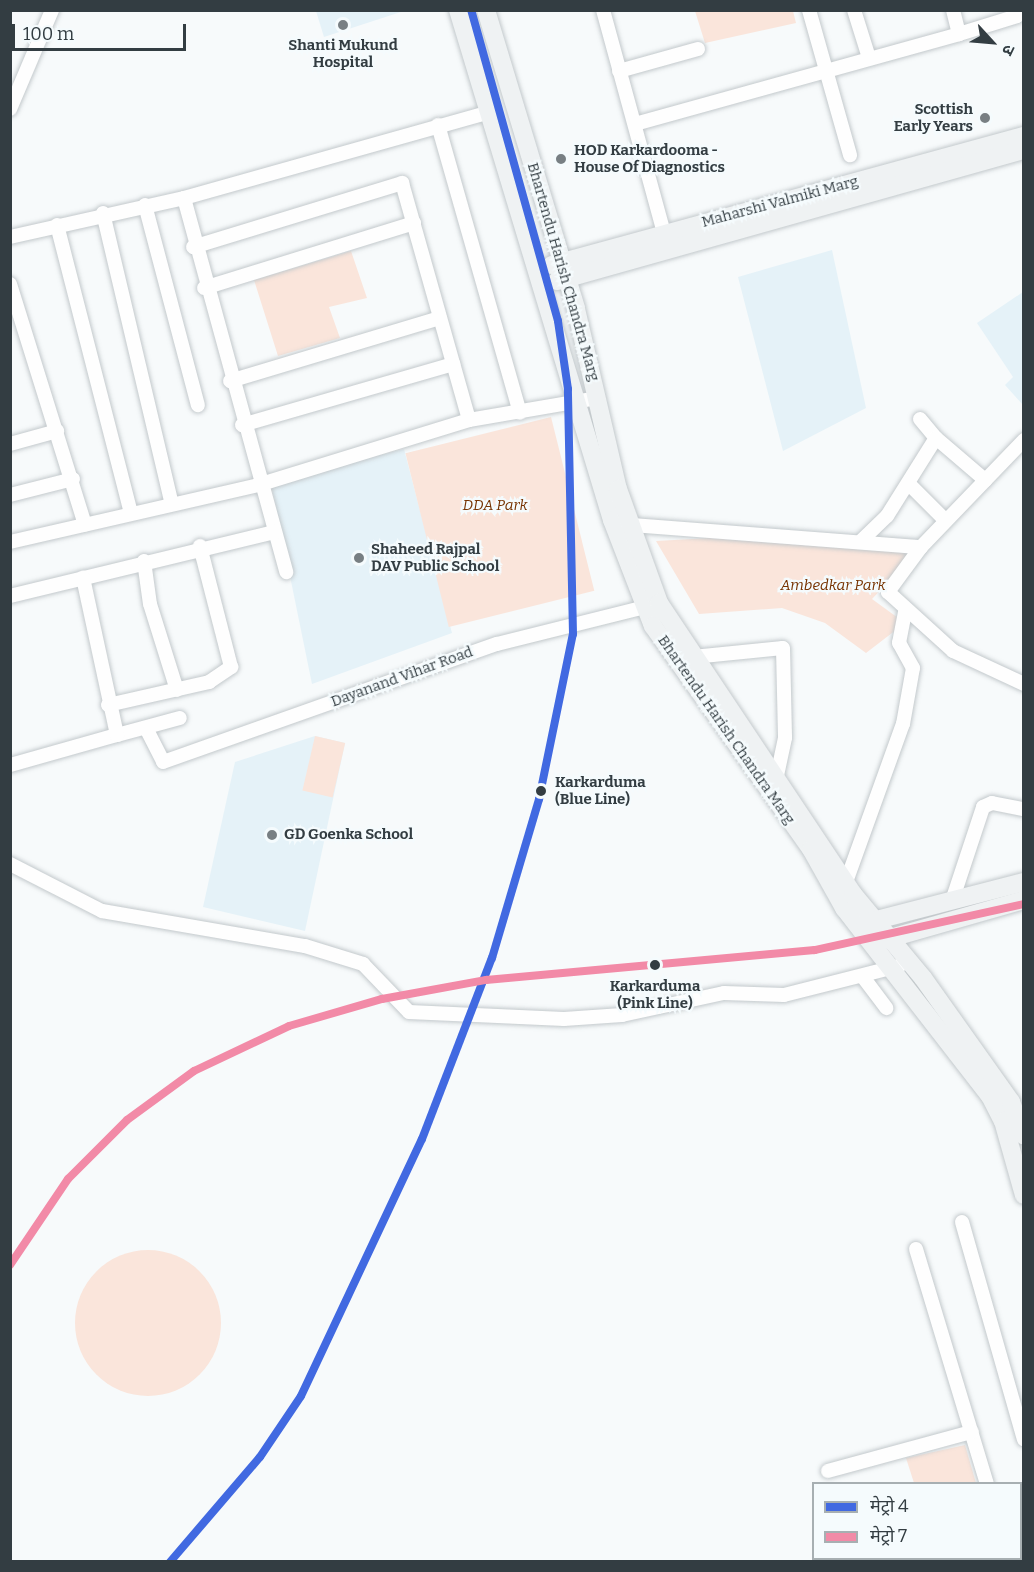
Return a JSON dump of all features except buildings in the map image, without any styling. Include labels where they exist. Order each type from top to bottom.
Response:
[{"type":"main road","name":"Bhartendu Harish Chandra Marg","points":[[458,10],[612,520],[681,671],[810,849],[1011,1102],[1023,1136]]},
{"type":"main road","name":"Bhartendu Harish Chandra Marg","points":[[486,10],[565,271],[598,398],[618,489],[632,525],[653,606],[693,657],[777,777],[846,882],[867,923]]},
{"type":"main road","name":"Maharshi Valmiki Marg","points":[[565,271],[664,233],[1023,136]]},
{"type":"main road","name":"Maharshi Valmiki Marg","points":[[538,277],[1023,150]]},
{"type":"main road","points":[[867,923],[1023,882]]},
{"type":"main road","points":[[881,940],[1023,900]]},
{"type":"main road","name":"Bhartendu Harish Chandra Marg","points":[[901,965],[990,1096],[1003,1120],[1023,1195]]},
{"type":"street","points":[[10,109],[52,10]]},
{"type":"street","points":[[603,10],[664,233]]},
{"type":"street","points":[[809,10],[850,155]]},
{"type":"street","points":[[854,10],[869,58]]},
{"type":"street","points":[[952,10],[959,34]]},
{"type":"street","points":[[635,124],[959,34],[1017,16],[1016,10]]},
{"type":"street","points":[[619,71],[698,49]]},
{"type":"street","points":[[10,237],[103,213],[184,198],[489,112]]},
{"type":"street","points":[[438,125],[520,413]]},
{"type":"street","points":[[193,247],[398,182],[406,190],[469,420]]},
{"type":"street","points":[[184,198],[193,247],[204,288],[258,484],[286,572]]},
{"type":"street","points":[[145,205],[198,405]]},
{"type":"street","points":[[103,213],[171,501]]},
{"type":"street","points":[[204,288],[414,223]]},
{"type":"street","points":[[57,225],[131,513]]},
{"type":"street","points":[[10,284],[73,479],[85,525]]},
{"type":"street","points":[[231,381],[440,318]]},
{"type":"street","points":[[242,425],[453,364]]},
{"type":"street","points":[[10,542],[85,525],[171,501],[258,484],[469,420],[577,405],[598,398]]},
{"type":"street","points":[[920,419],[936,438],[985,480]]},
{"type":"street","points":[[10,444],[57,431]]},
{"type":"street","points":[[861,541],[909,484],[936,438]]},
{"type":"street","points":[[1023,440],[921,547],[890,587],[889,596],[953,651],[1023,684]]},
{"type":"street","points":[[10,495],[73,479]]},
{"type":"street","points":[[909,484],[946,521]]},
{"type":"street","points":[[632,525],[921,547]]},
{"type":"street","points":[[10,596],[200,546],[274,532]]},
{"type":"street","points":[[108,705],[210,682],[231,667],[200,546]]},
{"type":"street","points":[[144,561],[150,604],[177,690]]},
{"type":"street","points":[[83,578],[108,705],[117,735]]},
{"type":"street","name":"Dayanand Vihar Road","points":[[146,728],[163,762],[497,644],[653,606]]},
{"type":"street","points":[[846,882],[905,715],[913,668],[899,643],[905,611]]},
{"type":"street","points":[[693,657],[783,648],[785,738],[777,777]]},
{"type":"street","points":[[10,765],[180,718]]},
{"type":"street","points":[[952,901],[983,807],[992,803],[1023,809]]},
{"type":"street","points":[[10,864],[102,911],[304,946],[363,964],[410,1012],[564,1019],[622,1015],[684,999],[724,993],[784,995],[863,977],[901,965]]},
{"type":"street","points":[[863,977],[886,1008]]},
{"type":"street","points":[[962,1222],[1023,1439]]},
{"type":"street","points":[[916,1249],[986,1482]]},
{"type":"street","points":[[828,1470],[972,1432]]},
{"type":"shaded area","name":"Shanti Mukund Hospital","points":[[316,10],[407,10],[324,37],[316,11]]},
{"type":"shaded area","points":[[832,250],[866,408],[783,451],[738,277]]},
{"type":"shaded area","points":[[1023,292],[1023,405],[1005,385],[1013,377],[977,323]]},
{"type":"shaded area","name":"Shaheed Rajpal DAV Public School","points":[[404,449],[452,633],[312,684],[271,483]]},
{"type":"shaded area","name":"GD Goenka School","points":[[315,736],[345,743],[305,931],[203,907],[235,762]]},
{"type":"green space","points":[[695,11],[793,11],[796,23],[705,43]]},
{"type":"green space","points":[[351,251],[367,298],[329,307],[340,338],[278,356],[254,280]]},
{"type":"green space","name":"DDA Park","points":[[551,417],[594,591],[449,627],[405,453]]},
{"type":"green space","name":"Ambedkar Park","points":[[710,538],[909,553],[911,558],[872,599],[905,623],[866,653],[825,623],[782,608],[699,614],[656,541]]},
{"type":"green space","points":[[315,736],[345,743],[333,798],[302,791]]},
{"type":"green space","points":[[148,1250],[176,1256],[199,1272],[215,1295],[221,1323],[215,1351],[199,1374],[176,1390],[148,1396],[120,1390],[97,1374],[81,1351],[75,1323],[81,1295],[97,1272],[120,1256]]},
{"type":"green space","points":[[965,1445],[976,1482],[914,1482],[906,1458]]},
{"type":"metro line","name":"4","points":[[170,1562],[260,1457],[301,1396],[422,1139],[492,958],[539,799],[573,634],[568,389],[558,321],[471,10]]},
{"type":"metro line","name":"7","points":[[10,1265],[68,1179],[127,1120],[194,1071],[289,1026],[382,999],[486,980],[815,950],[1024,904]]},
{"type":"place","name":"Shanti Mukund Hospital","points":[[343,25]]},
{"type":"place","name":"Scottish Early Years","points":[[985,118]]},
{"type":"place","name":"HOD Karkardooma - House Of Diagnostics","points":[[561,159]]},
{"type":"place","name":"Shaheed Rajpal DAV Public School","points":[[359,558]]},
{"type":"place","name":"Karkarduma (Blue Line)","points":[[541,791]]},
{"type":"place","name":"GD Goenka School","points":[[272,835]]},
{"type":"place","name":"Karkarduma (Pink Line)","points":[[655,965]]}]
